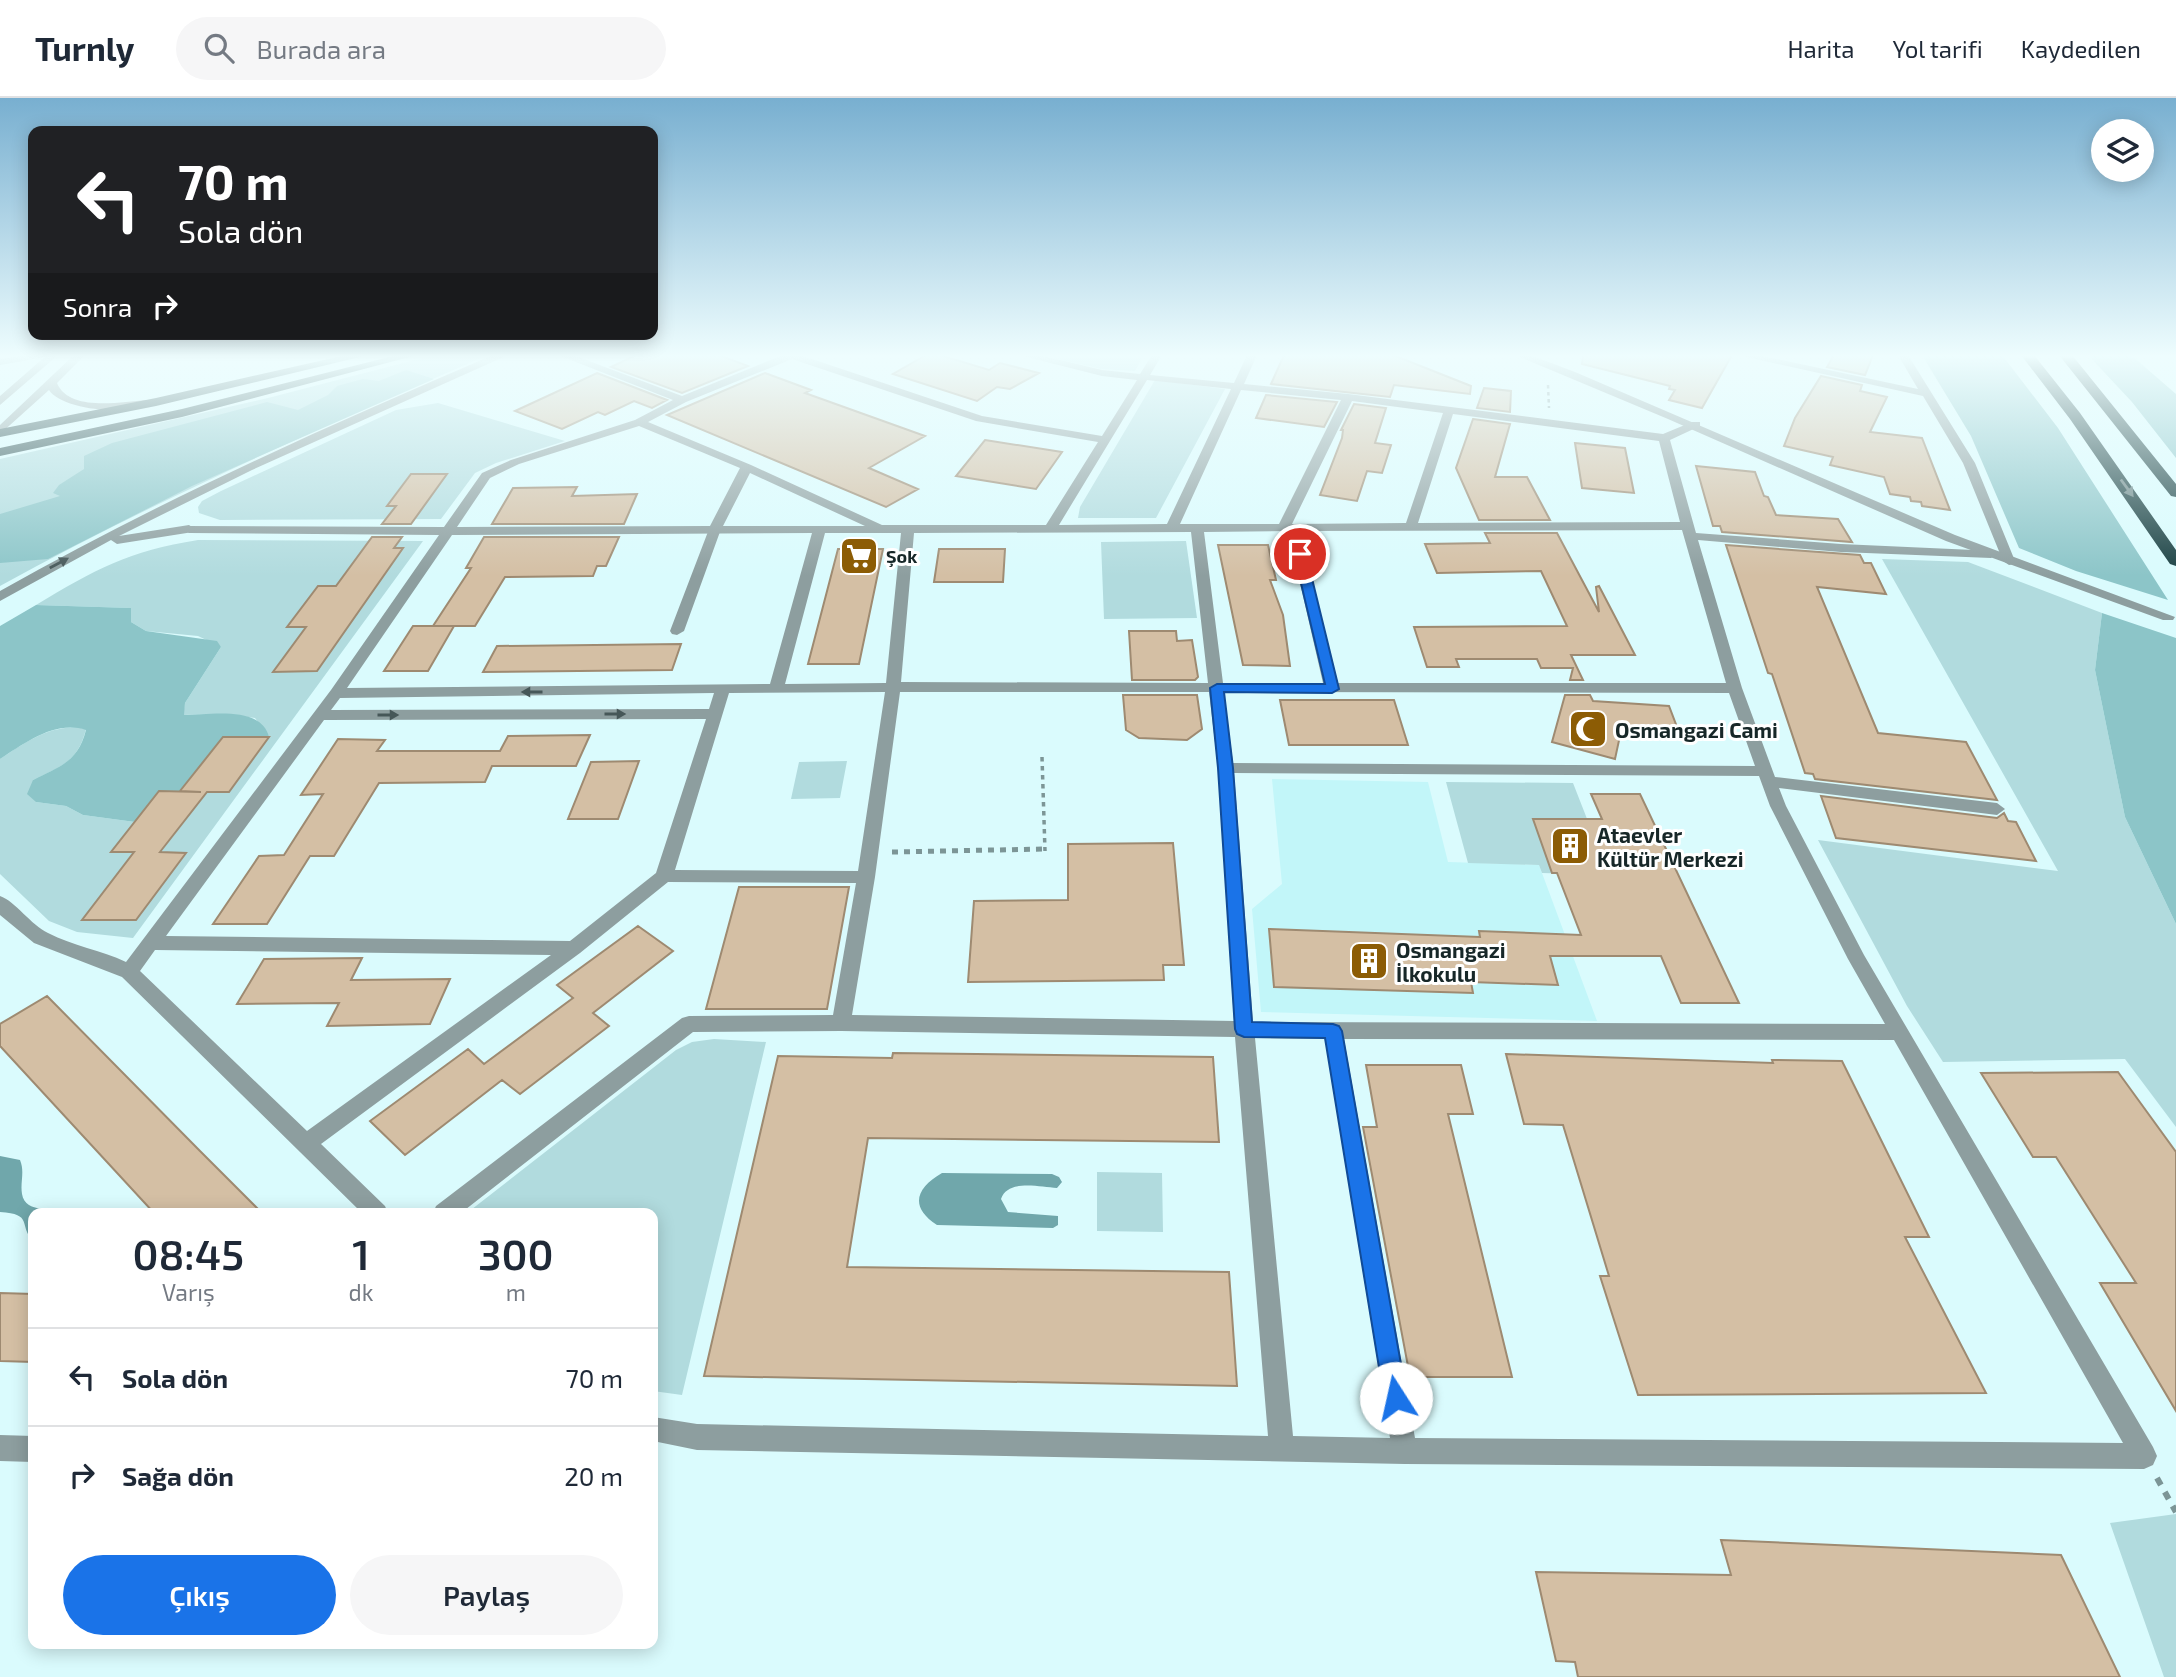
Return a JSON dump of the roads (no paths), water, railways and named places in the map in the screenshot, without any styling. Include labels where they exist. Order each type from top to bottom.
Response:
[{"type":"highway","points":[[0,432],[17,429]]},
{"type":"highway","points":[[0,452],[109,429]]},
{"type":"highway","points":[[2084,429],[2176,561]]},
{"type":"highway","points":[[2124,429],[2176,493]]},
{"type":"street","points":[[0,597],[93,545],[337,429]]},
{"type":"street","points":[[129,972],[336,693],[449,531],[476,487],[486,476],[500,468],[619,429]]},
{"type":"street","points":[[655,429],[882,528]]},
{"type":"street","points":[[1038,429],[1105,440]]},
{"type":"street","points":[[1050,529],[1112,429]]},
{"type":"street","points":[[1172,528],[1219,429]]},
{"type":"street","points":[[1332,689],[1289,527],[1334,429]]},
{"type":"street","points":[[1411,526],[1443,429]]},
{"type":"street","points":[[1593,429],[1664,438],[1685,429]]},
{"type":"street","points":[[1706,429],[1920,525],[2009,561],[2168,617]]},
{"type":"street","points":[[1949,429],[1969,463],[2009,561]]},
{"type":"street","points":[[658,1430],[697,1437],[1405,1451],[2144,1456],[1810,873],[1766,776],[1735,688],[1688,531],[1664,438]]},
{"type":"street","points":[[677,631],[715,529],[747,467]]},
{"type":"street","points":[[186,499],[179,513],[189,529]]},
{"type":"street","points":[[93,545],[139,535],[189,529],[449,531],[1411,526],[1688,531],[1841,548],[1992,554]]},
{"type":"street","points":[[1197,527],[1226,768],[1244,1029],[1282,1448]]},
{"type":"street","points":[[776,689],[820,528]]},
{"type":"street","points":[[841,1023],[870,852],[893,687],[908,528]]},
{"type":"street","points":[[336,693],[893,687],[1735,688]]},
{"type":"street","points":[[305,1144],[574,948],[664,876],[723,690]]},
{"type":"street","points":[[320,715],[714,714]]},
{"type":"street","points":[[1226,768],[1766,776],[1997,808]]},
{"type":"street","points":[[664,876],[866,877]]},
{"type":"street","points":[[0,903],[24,927],[44,940],[106,960],[129,972],[372,1208]]},
{"type":"street","points":[[150,943],[574,948]]},
{"type":"street","points":[[451,1208],[690,1024],[841,1023],[1333,1031],[1899,1032]]},
{"type":"street","points":[[1333,1031],[1405,1451]]},
{"type":"street","points":[[0,1448],[28,1449]]},
{"type":"place","name":"Şok","points":[[859,556]]},
{"type":"place","name":"Osmangazi Cami","points":[[1588,729]]},
{"type":"place","name":"Ataevler Kültür Merkezi","points":[[1570,846]]},
{"type":"place","name":"Osmangazi İlkokulu","points":[[1369,961]]}]
